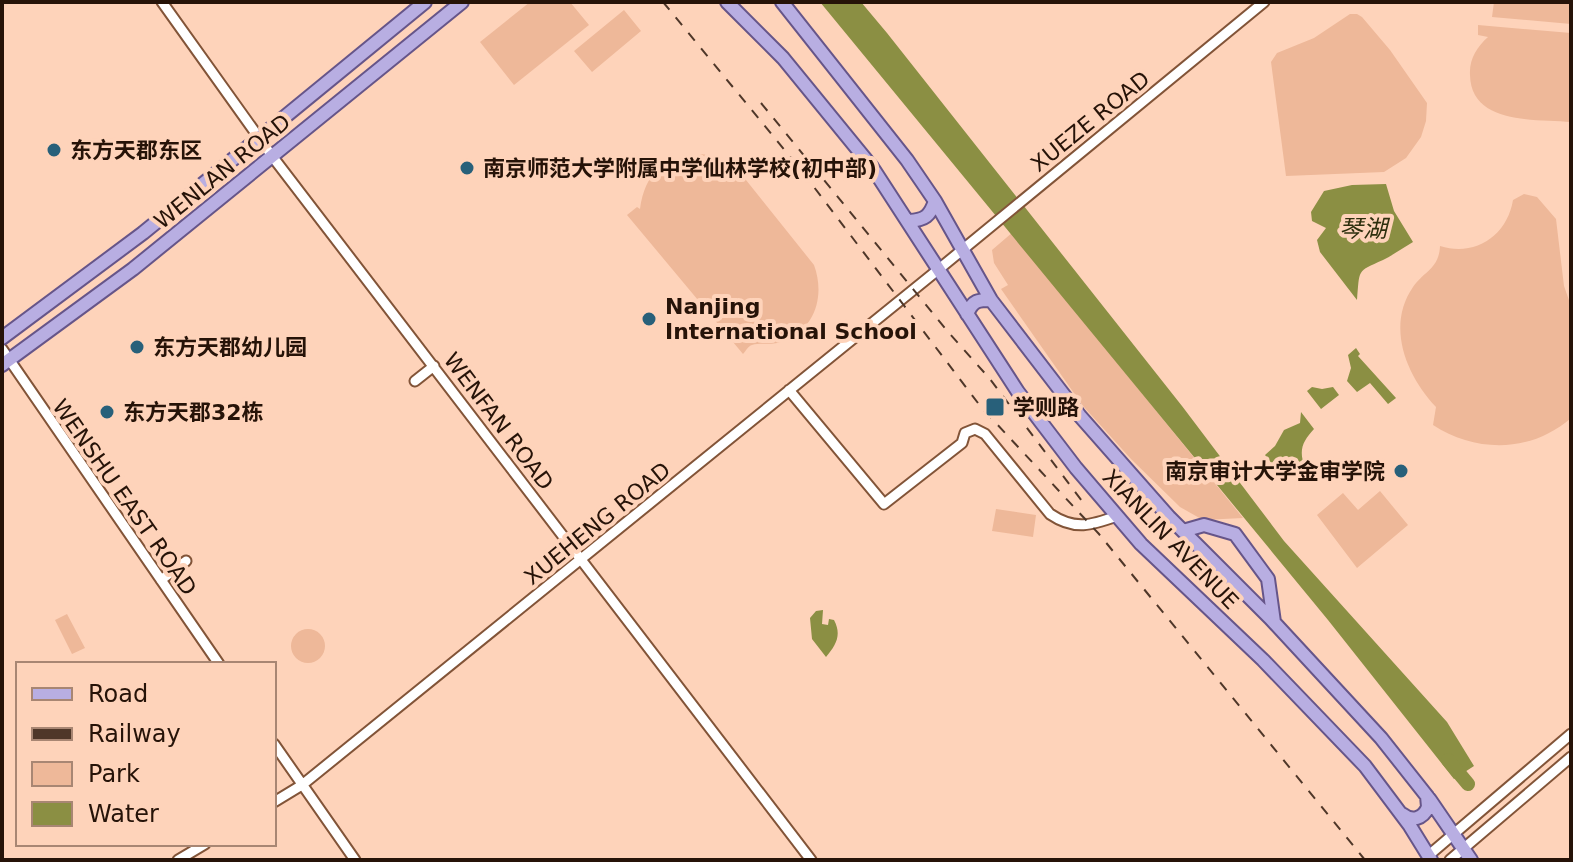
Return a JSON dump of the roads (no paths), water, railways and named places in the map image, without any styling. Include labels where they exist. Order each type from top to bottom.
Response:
[{"type":"main road","name":"WENLAN ROAD","points":[[2,338],[143,233],[425,2]]},
{"type":"main road","name":"WENLAN ROAD","points":[[4,358],[133,269],[462,2]]},
{"type":"main road","name":"XIANLIN AVENUE","points":[[727,2],[783,58],[872,167],[1018,392],[1076,468],[1141,544],[1263,660],[1365,766],[1402,814],[1428,858]]},
{"type":"main road","name":"XIANLIN AVENUE","points":[[782,2],[854,90],[935,201],[991,300],[1080,416],[1183,531],[1274,622],[1381,738],[1427,796],[1467,855]]},
{"type":"main road","points":[[909,221],[923,220],[931,213],[935,201]]},
{"type":"main road","points":[[967,314],[971,304],[978,300],[991,300]]},
{"type":"main road","points":[[1183,531],[1204,525],[1235,534],[1268,579],[1274,622]]},
{"type":"main road","points":[[1402,814],[1409,819],[1421,817],[1428,807],[1427,796]]},
{"type":"street","name":"WENFAN ROAD","points":[[162,2],[272,156],[811,860]]},
{"type":"street","name":"XUEZE ROAD","points":[[939,269],[1264,2]]},
{"type":"street","name":"XUEHENG ROAD","points":[[276,801],[302,785],[939,269]]},
{"type":"street","name":"WENSHU EAST ROAD","points":[[4,358],[218,662]]},
{"type":"street","points":[[415,381],[434,366]]},
{"type":"street","points":[[789,390],[884,504],[962,443],[962,437],[968,430],[975,429],[985,434],[1059,521],[1086,527],[1117,516]]},
{"type":"street","points":[[161,580],[186,561]]},
{"type":"street","points":[[1428,858],[1571,734]]},
{"type":"street","points":[[276,747],[355,860]]},
{"type":"street","points":[[1450,860],[1467,855],[1571,757]]},
{"type":"street","points":[[178,860],[202,846]]},
{"type":"water","points":[[820,2],[861,2],[1182,406],[1284,541],[1447,722],[1474,766],[1454,779],[1328,620]]},
{"type":"water","name":"琴湖","points":[[1386,184],[1394,211],[1413,242],[1361,273],[1357,300],[1320,252],[1317,240],[1326,228],[1312,221],[1311,212],[1324,191],[1352,185]]},
{"type":"water","points":[[1356,348],[1360,354],[1358,356],[1396,398],[1388,404],[1370,383],[1357,392],[1347,381],[1351,368],[1348,355]]},
{"type":"water","points":[[1312,387],[1333,387],[1339,395],[1321,409],[1307,391]]},
{"type":"water","points":[[1301,412],[1314,429],[1303,446],[1305,467],[1289,480],[1265,455],[1275,446],[1284,430],[1300,423]]},
{"type":"water","points":[[823,610],[822,624],[828,625],[829,619],[834,620],[838,630],[835,644],[826,657],[812,639],[810,618],[816,611]]},
{"type":"waterway","points":[[1448,760],[1468,784]]},
{"type":"railway","points":[[663,2],[801,170],[981,407],[1099,534],[1365,860]]},
{"type":"railway","points":[[761,103],[990,379],[1085,505]]},
{"type":"place","name":"东方天郡东区","points":[[54,150]]},
{"type":"place","name":"南京师范大学附属中学仙林学校(初中部)","points":[[467,168]]},
{"type":"place","name":"Nanjing International School","points":[[649,319]]},
{"type":"place","name":"东方天郡幼儿园","points":[[137,347]]},
{"type":"place","name":"学则路","points":[[995,407]]},
{"type":"place","name":"东方天郡32栋","points":[[107,412]]},
{"type":"place","name":"南京审计大学金审学院","points":[[1401,471]]}]
